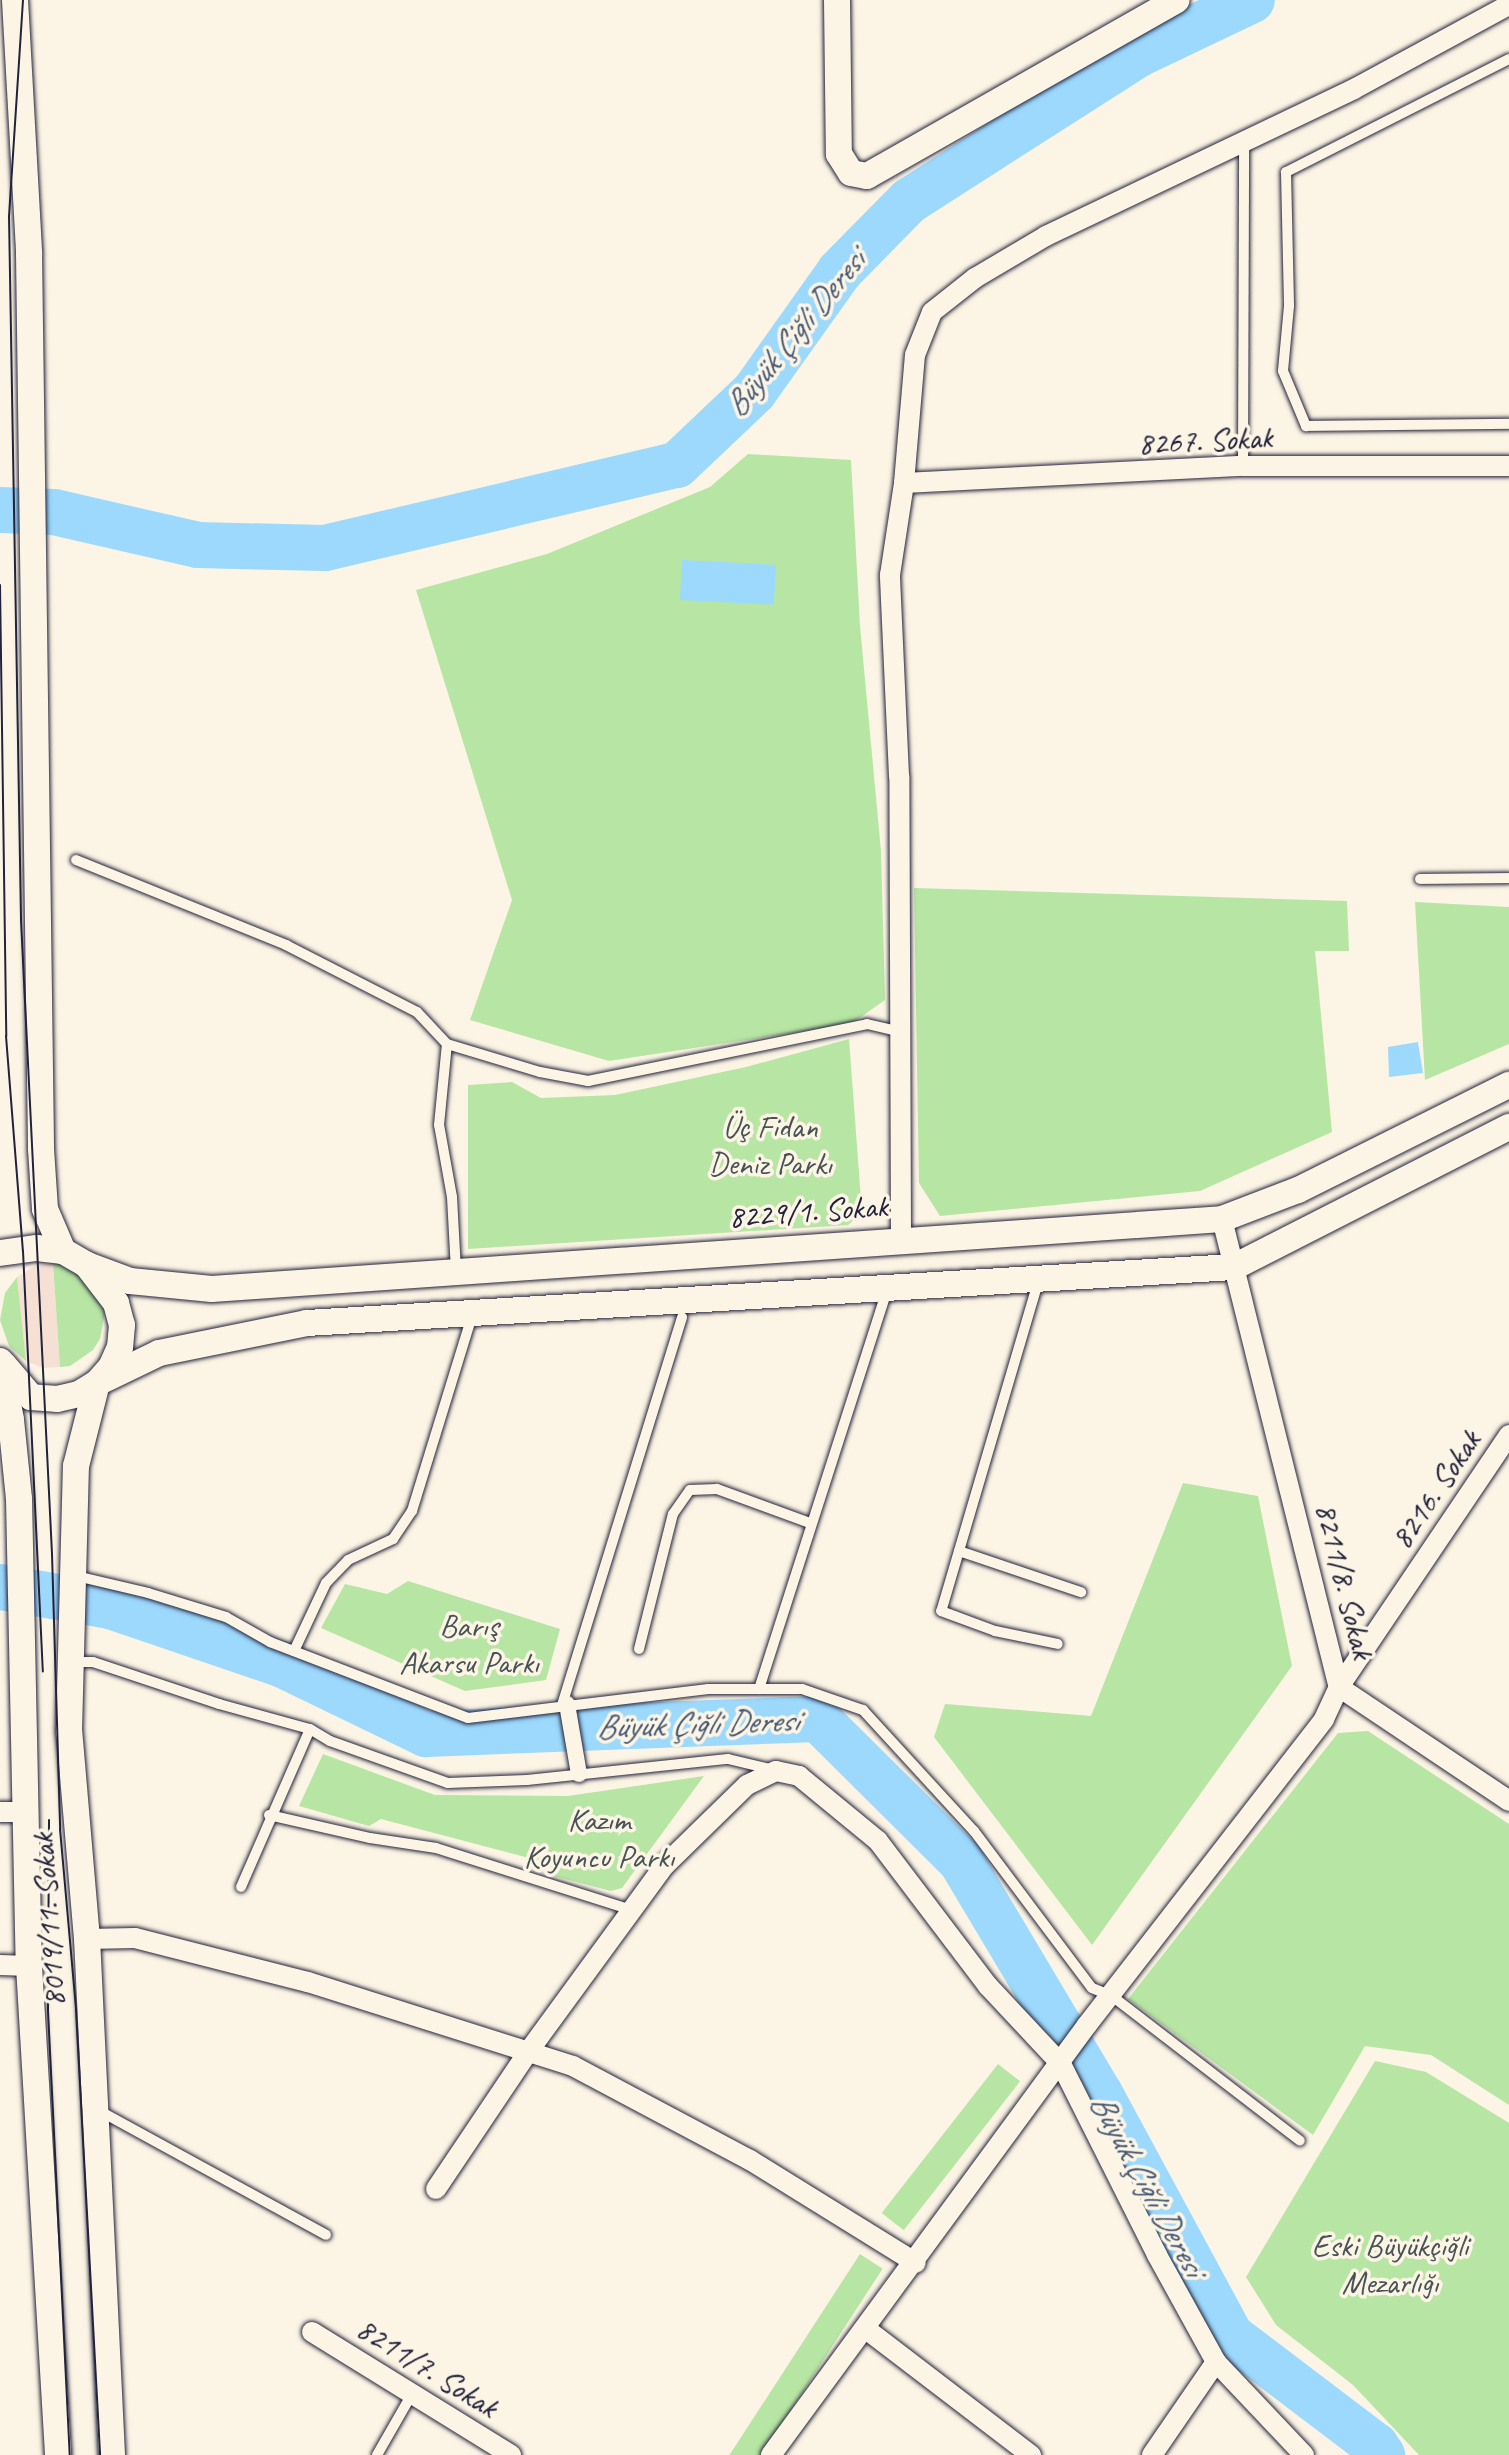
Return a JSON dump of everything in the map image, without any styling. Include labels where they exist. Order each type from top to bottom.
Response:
[{"type":"street","points":[[15,0],[29,253],[41,1149],[45,1209],[63,1251]]},
{"type":"street","points":[[837,0],[839,154],[851,173],[867,176],[1177,0]]},
{"type":"street","points":[[901,1239],[899,776],[890,575],[904,483],[915,355],[932,312],[975,278],[1046,236],[1244,143],[1509,5]]},
{"type":"street","name":"8267. Sokak","points":[[904,483],[1243,466],[1509,466]]},
{"type":"street","name":"8229/1. Sokak","points":[[87,1265],[130,1281],[212,1289],[1222,1219],[1298,1190],[1509,1085]]},
{"type":"street","points":[[0,1360],[15,1383],[31,1397],[58,1399],[79,1394],[159,1353],[307,1323],[1234,1267],[1509,1127]]},
{"type":"street","name":"8211/8. Sokak","points":[[771,2455],[916,2263],[1087,2025],[1324,1719],[1339,1687],[1222,1219]]},
{"type":"street","points":[[0,1253],[37,1248],[63,1251],[87,1265],[116,1303],[122,1325],[120,1347],[111,1367],[97,1383]]},
{"type":"street","name":"8019/11. Sokak","points":[[0,1360],[11,1420],[19,1499],[29,1966],[58,2455]]},
{"type":"street","name":"8019/11. Sokak","points":[[97,1383],[76,1466],[70,1581],[69,1731],[87,1939],[112,2455]]},
{"type":"street","name":"8216. Sokak","points":[[1339,1687],[1509,1435]]},
{"type":"street","points":[[1339,1687],[1509,1801]]},
{"type":"street","points":[[564,1704],[579,1774]]},
{"type":"street","points":[[436,2189],[528,2052],[665,1865],[747,1785],[776,1771],[799,1776],[878,1841],[988,1986],[1061,2064],[1157,2255],[1216,2362],[1304,2455]]},
{"type":"street","points":[[0,1812],[27,1812]]},
{"type":"street","points":[[87,1939],[135,1938],[308,1982],[573,2066],[750,2160],[916,2263]]},
{"type":"street","points":[[0,1965],[29,1966]]},
{"type":"street","points":[[866,2329],[1031,2455]]},
{"type":"street","name":"8211/7. Sokak","points":[[312,2332],[509,2455]]},
{"type":"street","points":[[1152,2455],[1216,2362]]},
{"type":"lane","points":[[1509,59],[1286,172],[1289,306],[1283,371],[1306,426],[1509,424]]},
{"type":"lane","points":[[1243,466],[1244,143]]},
{"type":"lane","points":[[76,860],[286,945],[417,1012],[447,1044],[540,1072],[588,1081],[867,1024],[902,1032]]},
{"type":"lane","points":[[1420,879],[1509,878]]},
{"type":"lane","points":[[447,1044],[439,1125],[452,1197],[456,1272]]},
{"type":"lane","points":[[1040,1277],[941,1611],[995,1631],[1058,1644]]},
{"type":"lane","points":[[759,1689],[888,1286]]},
{"type":"lane","points":[[294,1651],[326,1583],[348,1560],[393,1539],[412,1511],[473,1313]]},
{"type":"lane","points":[[564,1704],[682,1317]]},
{"type":"lane","points":[[639,1649],[673,1514],[690,1490],[717,1489],[810,1523]]},
{"type":"lane","points":[[959,1551],[1081,1592]]},
{"type":"lane","points":[[70,1581],[148,1593],[226,1617],[294,1651],[468,1718],[708,1689],[802,1689],[863,1710],[974,1831],[1092,1988],[1112,1996],[1300,2141]]},
{"type":"lane","points":[[69,1662],[93,1662],[219,1704],[310,1729],[330,1741],[448,1783],[728,1759],[776,1771]]},
{"type":"lane","points":[[241,1887],[269,1815],[310,1729]]},
{"type":"lane","points":[[269,1815],[370,1838],[436,1848],[632,1910]]},
{"type":"lane","points":[[93,2107],[326,2235]]},
{"type":"lane","points":[[377,2455],[412,2394]]},
{"type":"shaded area","points":[[53,1263],[60,1367],[43,1368],[26,1361],[17,1277],[35,1266]]},
{"type":"green space","points":[[748,454],[851,460],[860,626],[881,851],[885,1000],[851,1024],[609,1061],[470,1020],[512,900],[416,590],[547,554],[710,487]]},
{"type":"green space","points":[[914,888],[1347,901],[1349,951],[1315,951],[1332,1132],[1200,1191],[940,1216],[919,1183]]},
{"type":"green space","points":[[1415,902],[1509,907],[1509,1044],[1425,1080]]},
{"type":"green space","name":"Üç Fidan Deniz Parkı","points":[[849,1039],[862,1213],[848,1225],[468,1249],[468,1085],[512,1082],[541,1098],[615,1095],[746,1067]]},
{"type":"green space","points":[[53,1263],[62,1264],[96,1286],[105,1312],[100,1339],[93,1350],[70,1366],[60,1367]]},
{"type":"green space","points":[[17,1277],[26,1361],[9,1346],[0,1320],[5,1293]]},
{"type":"green space","points":[[1183,1483],[1258,1496],[1292,1666],[1092,1945],[934,1737],[945,1704],[1091,1716]]},
{"type":"green space","name":"Barış Akarsu Parkı","points":[[408,1581],[560,1629],[546,1680],[465,1691],[321,1628],[345,1584],[387,1594]]},
{"type":"green space","points":[[1368,1731],[1509,1824],[1509,2105],[1431,2055],[1365,2046],[1313,2135],[1128,1999],[1338,1733]]},
{"type":"green space","name":"Kazım Koyuncu Parkı","points":[[323,1754],[435,1795],[568,1796],[704,1776],[622,1888],[611,1891],[553,1876],[548,1863],[381,1819],[369,1826],[299,1806]]},
{"type":"green space","name":"Eski Büyükçiğli Mezarlığı","points":[[1375,2061],[1426,2072],[1509,2123],[1509,2455],[1419,2455],[1353,2385],[1276,2325],[1246,2277]]},
{"type":"green space","points":[[998,2064],[1020,2081],[904,2230],[882,2213]]},
{"type":"green space","points":[[860,2254],[883,2269],[762,2455],[729,2455]]},
{"type":"water","points":[[682,560],[776,565],[774,605],[680,600]]},
{"type":"water","points":[[1418,1042],[1423,1073],[1389,1077],[1388,1047]]},
{"type":"waterway","name":"Büyük Çiğli Deresi","points":[[0,510],[54,512],[198,545],[325,548],[677,465],[754,392],[840,271],[909,201],[1139,54],[1252,0]]},
{"type":"waterway","name":"Büyük Çiğli Deresi","points":[[0,1587],[110,1606],[283,1665],[426,1734],[818,1719],[961,1861],[1100,2094],[1231,2336],[1376,2446],[1382,2455]]},
{"type":"tram line","points":[[23,0],[9,216],[21,920],[52,1554],[60,1829],[76,2010],[100,2455]]},
{"type":"tram line","points":[[0,585],[6,1036],[23,1251],[43,1672]]},
{"type":"tram line","points":[[49,1820],[48,2011],[70,2455]]}]
